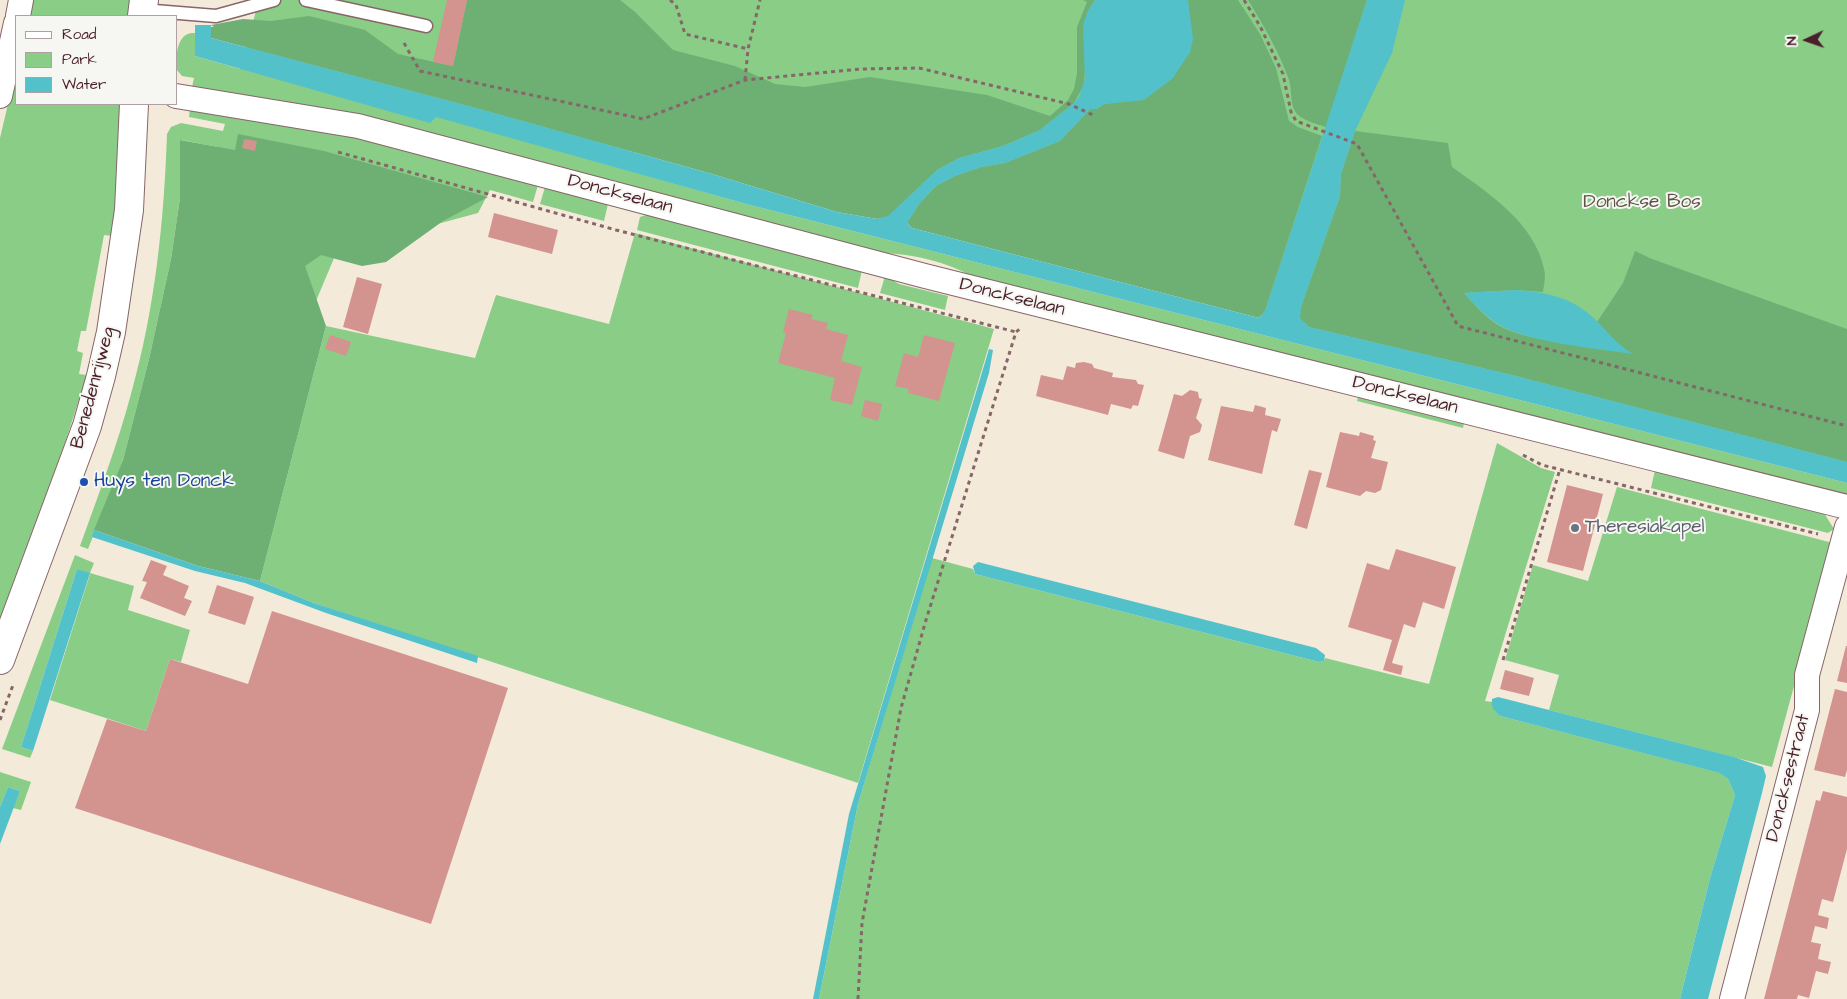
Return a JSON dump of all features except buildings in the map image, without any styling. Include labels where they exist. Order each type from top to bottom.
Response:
[{"type":"street","points":[[18,15],[21,0]]},
{"type":"street","points":[[0,96],[15,28]]},
{"type":"street","name":"Donckselaan","points":[[178,96],[358,126],[925,276],[1847,507]]},
{"type":"street","name":"Benedenrijweg","points":[[0,660],[86,426],[101,376],[111,332],[129,210],[134,105]]},
{"type":"street","name":"Doncksestraat","points":[[1732,999],[1806,710],[1807,674],[1847,527]]},
{"type":"lane","points":[[142,9],[216,16],[274,0]]},
{"type":"lane","points":[[306,0],[426,26]]},
{"type":"path","points":[[670,0],[676,5],[685,34],[748,49]]},
{"type":"path","points":[[745,80],[748,49],[760,0]]},
{"type":"path","points":[[1244,0],[1260,26],[1283,74],[1290,112],[1296,121],[1357,144],[1458,326],[1847,426]]},
{"type":"path","points":[[389,18],[420,71],[643,118],[745,80],[861,69],[919,68],[1069,104],[1093,115]]},
{"type":"path","points":[[334,151],[616,230],[1016,332],[926,620],[901,708],[862,924],[858,999]]},
{"type":"path","points":[[1503,660],[1560,469]]},
{"type":"green space","points":[[33,0],[131,0],[129,15],[29,15]]},
{"type":"green space","name":"Donckse Bos","points":[[259,0],[1847,0],[1847,467],[522,123],[514,138],[746,204],[1847,483],[1847,496],[974,277],[930,260],[882,253],[538,185],[533,202],[490,190],[478,213],[337,251],[210,553],[218,147],[181,140],[180,198],[171,259],[149,359],[123,460],[88,549],[80,546],[120,433],[146,330],[161,233],[167,134],[171,127],[181,123],[223,131],[225,124],[189,117],[190,108],[233,94],[192,87],[194,78],[182,76],[178,71],[178,49],[181,40],[189,33],[195,33],[195,56],[240,69]]},
{"type":"green space","points":[[467,0],[620,0],[635,12],[673,50],[735,66],[775,84],[805,87],[870,77],[987,95],[1050,116],[1068,100],[1074,89],[1077,73],[1077,27],[1087,2],[1083,0],[1095,0],[1088,11],[1084,85],[1074,103],[1040,130],[1003,146],[959,158],[937,170],[888,217],[877,219],[837,212],[712,174],[476,108],[211,38],[211,27],[214,27],[211,25],[243,19],[271,21],[309,16],[365,30],[398,54],[453,66]]},
{"type":"green space","points":[[1188,0],[1238,0],[1260,34],[1276,68],[1289,121],[1298,127],[1322,136],[1265,311],[1259,318],[912,228],[907,223],[919,204],[936,186],[955,176],[981,167],[1005,163],[1060,141],[1090,109],[1097,109],[1104,104],[1119,102],[1183,61],[1190,52]]},
{"type":"green space","points":[[1248,0],[1367,0],[1326,127],[1305,119],[1295,111],[1292,104],[1289,80],[1281,59]]},
{"type":"green space","points":[[15,74],[15,105],[122,105],[119,171],[112,236],[104,235],[86,331],[81,331],[77,351],[83,353],[79,374],[87,375],[49,492],[0,619],[0,138]]},
{"type":"green space","points":[[1355,131],[1448,143],[1452,167],[1508,210],[1531,237],[1539,252],[1545,272],[1543,292],[1516,290],[1464,293],[1489,318],[1510,331],[1543,340],[1631,353],[1622,349],[1597,322],[1623,283],[1635,251],[1652,259],[1847,329],[1847,462],[1512,375],[1309,327],[1299,318],[1301,307],[1340,196],[1341,174]]},
{"type":"green space","points":[[238,134],[324,151],[488,197],[443,221],[386,262],[362,266],[321,255],[305,266],[326,326],[260,581],[198,566],[94,530],[123,460],[149,359],[171,259],[180,198],[180,140],[235,150]]},
{"type":"green space","points":[[545,187],[608,204],[604,221],[540,204]]},
{"type":"green space","points":[[649,214],[862,270],[858,288],[637,230],[640,217]]},
{"type":"green space","points":[[635,233],[994,329],[858,783],[314,603],[260,581],[326,326],[475,358],[496,295],[609,324]]},
{"type":"green space","points":[[885,276],[899,284],[948,296],[945,310],[880,293]]},
{"type":"green space","points":[[1358,397],[1464,423],[1463,428],[1357,401]]},
{"type":"green space","points":[[1497,443],[1541,468],[1555,472],[1485,701],[1492,702],[1495,711],[1500,716],[1721,773],[1728,779],[1735,795],[1710,878],[1680,999],[819,999],[858,804],[932,558],[973,569],[975,574],[1319,662],[1324,661],[1325,658],[1429,684]]},
{"type":"green space","points":[[1655,470],[1824,513],[1834,529],[1828,533],[1651,488]]},
{"type":"green space","points":[[1617,487],[1833,543],[1772,767],[1549,710],[1559,675],[1505,660],[1533,565],[1588,581]]},
{"type":"green space","points":[[75,555],[94,563],[90,573],[134,586],[128,610],[190,630],[181,662],[170,659],[146,731],[50,700],[90,574],[77,569],[21,747],[33,751],[30,758],[2,749]]},
{"type":"green space","points":[[0,772],[31,782],[21,810],[13,808],[20,791],[8,787],[0,807]]},
{"type":"water","points":[[1095,0],[1188,0],[1193,39],[1190,52],[1173,78],[1144,100],[1104,104],[1097,109],[1090,109],[1060,141],[1005,163],[981,167],[955,176],[936,186],[919,204],[907,223],[912,228],[1259,318],[1265,311],[1367,0],[1405,0],[1392,53],[1355,131],[1341,174],[1340,196],[1301,307],[1300,318],[1309,327],[1512,375],[1847,462],[1847,483],[746,204],[436,117],[430,123],[195,56],[195,25],[211,25],[211,38],[476,108],[712,174],[837,212],[877,219],[888,216],[937,170],[959,158],[1003,146],[1040,130],[1074,103],[1079,97],[1085,79],[1083,25],[1088,11]]},
{"type":"water","points":[[1516,290],[1554,296],[1572,303],[1595,319],[1621,345],[1633,354],[1563,344],[1526,336],[1498,324],[1476,306],[1464,293]]},
{"type":"water","points":[[989,349],[993,350],[989,373],[858,804],[819,999],[813,999],[849,814]]},
{"type":"water","points":[[94,530],[198,566],[260,581],[314,603],[478,656],[477,663],[326,613],[245,583],[195,571],[92,537]]},
{"type":"water","points":[[978,562],[1316,648],[1325,655],[1324,661],[1319,662],[975,574],[973,566]]},
{"type":"water","points":[[77,569],[90,573],[33,751],[21,747]]},
{"type":"water","points":[[1498,697],[1734,757],[1763,767],[1766,776],[1762,793],[1708,999],[1680,999],[1710,878],[1735,795],[1728,779],[1720,773],[1500,716],[1492,704],[1492,699]]},
{"type":"water","points":[[8,787],[20,791],[0,844],[0,807]]},
{"type":"place","name":"Huys ten Donck","points":[[84,482]]},
{"type":"place","name":"Theresiakapel","points":[[1575,528]]}]
